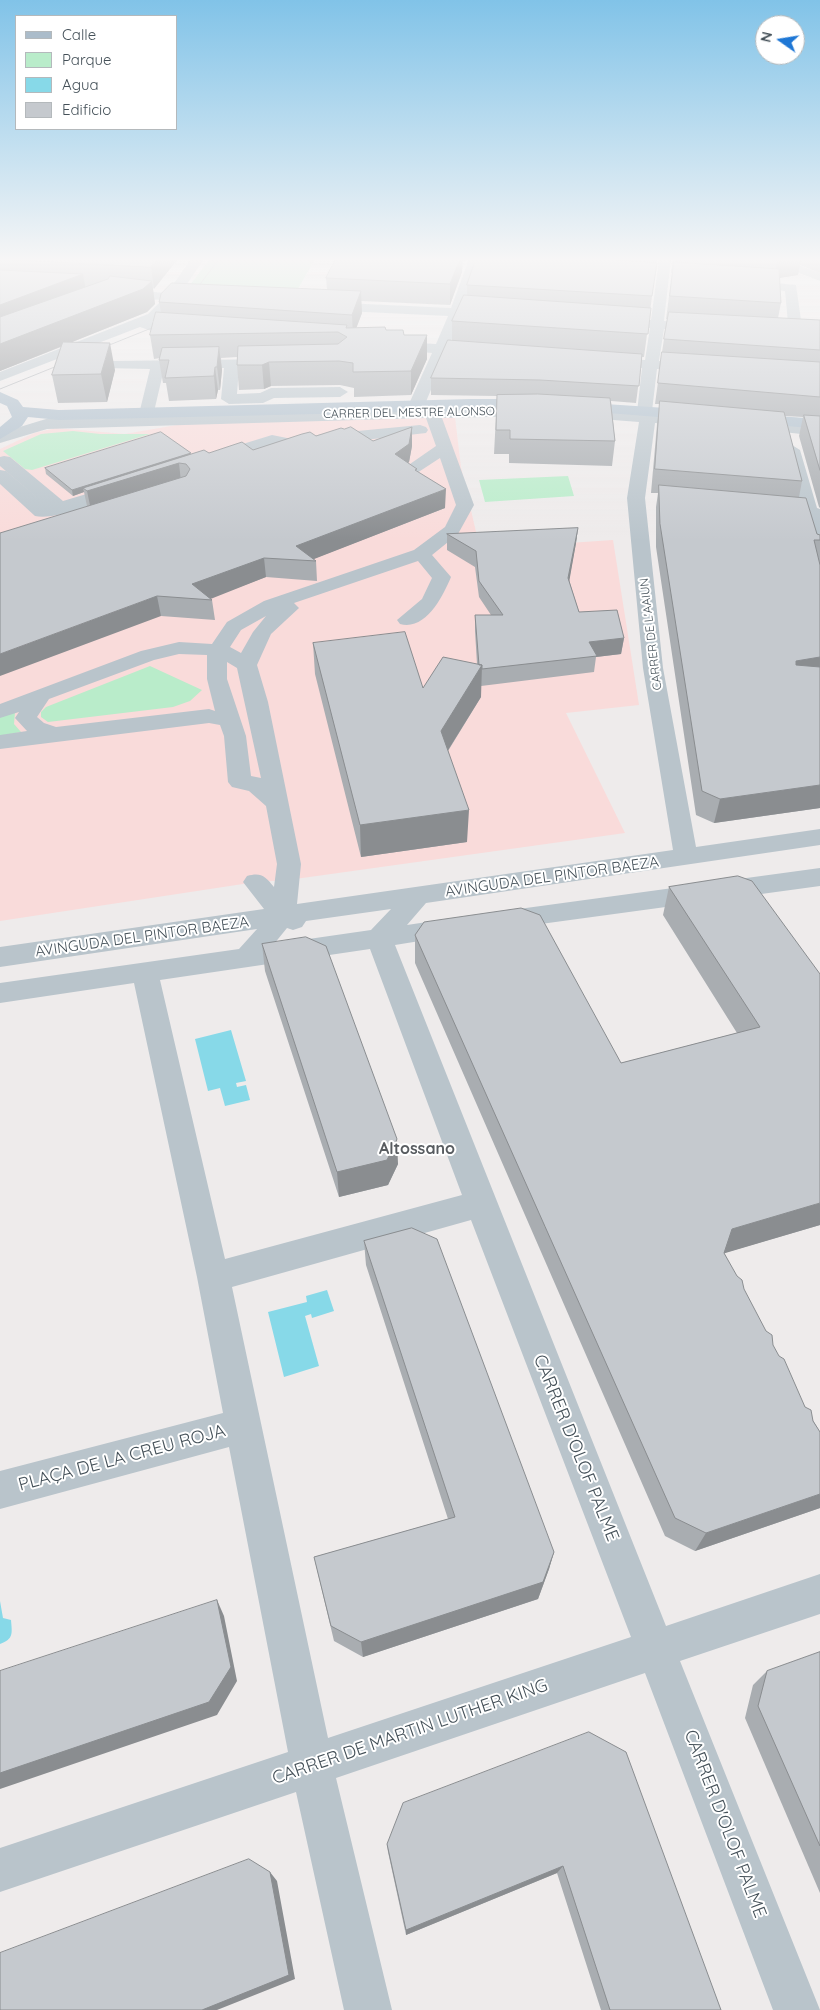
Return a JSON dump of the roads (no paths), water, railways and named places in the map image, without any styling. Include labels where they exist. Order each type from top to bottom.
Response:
[{"type":"main road","points":[[0,396],[13,403],[19,411]]},
{"type":"main road","name":"CARRER DEL MESTRE ALONSO","points":[[0,436],[16,423],[20,417],[19,411],[59,415],[147,414],[341,400],[416,406],[471,404],[555,408]]},
{"type":"main road","points":[[785,425],[820,424]]},
{"type":"street","points":[[0,377],[61,353]]},
{"type":"street","points":[[277,804],[259,785],[249,781],[240,782],[235,736],[217,679],[217,651],[234,626],[271,605],[421,554],[452,530],[465,505],[434,420],[416,406],[438,353]]},
{"type":"street","name":"CARRER DE L'AAIUN","points":[[654,353],[650,365],[646,414],[646,499],[653,668],[686,857]]},
{"type":"street","points":[[591,360],[709,369]]},
{"type":"street","name":"CARRER DEL MESTRE ALONSO","points":[[232,363],[229,399],[263,398],[271,393],[341,400]]},
{"type":"street","points":[[109,364],[290,363]]},
{"type":"street","points":[[147,414],[158,364]]},
{"type":"street","points":[[339,372],[341,400]]},
{"type":"street","name":"CARRER DEL MESTRE ALONSO","points":[[0,436],[46,424],[434,420],[555,408],[708,419]]},
{"type":"street","points":[[259,462],[302,446],[434,420]]},
{"type":"street","points":[[737,421],[785,425],[820,431]]},
{"type":"street","points":[[785,425],[814,513],[820,552]]},
{"type":"street","points":[[197,464],[272,440],[302,446]]},
{"type":"street","points":[[444,448],[405,473],[435,490],[459,491]]},
{"type":"street","points":[[1,465],[41,512],[74,520]]},
{"type":"street","points":[[1,465],[58,517]]},
{"type":"street","points":[[58,517],[133,485]]},
{"type":"street","points":[[761,509],[814,513]]},
{"type":"street","points":[[407,620],[430,602],[442,577],[421,554]]},
{"type":"street","points":[[283,916],[289,864],[257,702],[247,665],[258,636],[277,616],[324,588]]},
{"type":"street","points":[[0,712],[148,655],[179,648],[202,648],[217,651],[247,665]]},
{"type":"street","points":[[41,695],[26,718],[36,728],[55,734]]},
{"type":"street","points":[[0,742],[209,716],[229,720]]},
{"type":"street","name":"AVINGUDA DEL PINTOR BAEZA","points":[[0,958],[820,837]]},
{"type":"street","points":[[0,993],[340,943],[820,877]]},
{"type":"street","points":[[256,882],[283,916],[340,943]]},
{"type":"street","points":[[379,938],[418,896]]},
{"type":"street","name":"AVINGUDA DEL PINTOR BAEZA","points":[[247,957],[283,916]]},
{"type":"street","name":"CARRER D'OLOF PALME","points":[[379,938],[479,1204],[657,1649],[797,2010]]},
{"type":"street","name":"PLAÇA DE LA CREU ROJA","points":[[0,1490],[242,1426],[213,1277],[145,973]]},
{"type":"street","points":[[213,1277],[479,1204]]},
{"type":"street","points":[[242,1426],[312,1765],[368,2010]]},
{"type":"street","name":"CARRER DE MARTIN LUTHER KING","points":[[0,1870],[820,1594]]},
{"type":"water","points":[[231,1030],[246,1081],[236,1083],[237,1087],[246,1085],[250,1100],[225,1106],[220,1088],[208,1091],[195,1039]]},
{"type":"water","points":[[327,1290],[334,1311],[312,1318],[311,1314],[305,1316],[319,1366],[284,1377],[268,1312],[307,1302],[306,1296]]},
{"type":"water","points":[[0,1601],[3,1618],[11,1620],[12,1629],[10,1638],[0,1644]]},
{"type":"tram line","points":[[0,389],[67,362]]},
{"type":"district","name":"Altossano","points":[[417,1149]]}]
